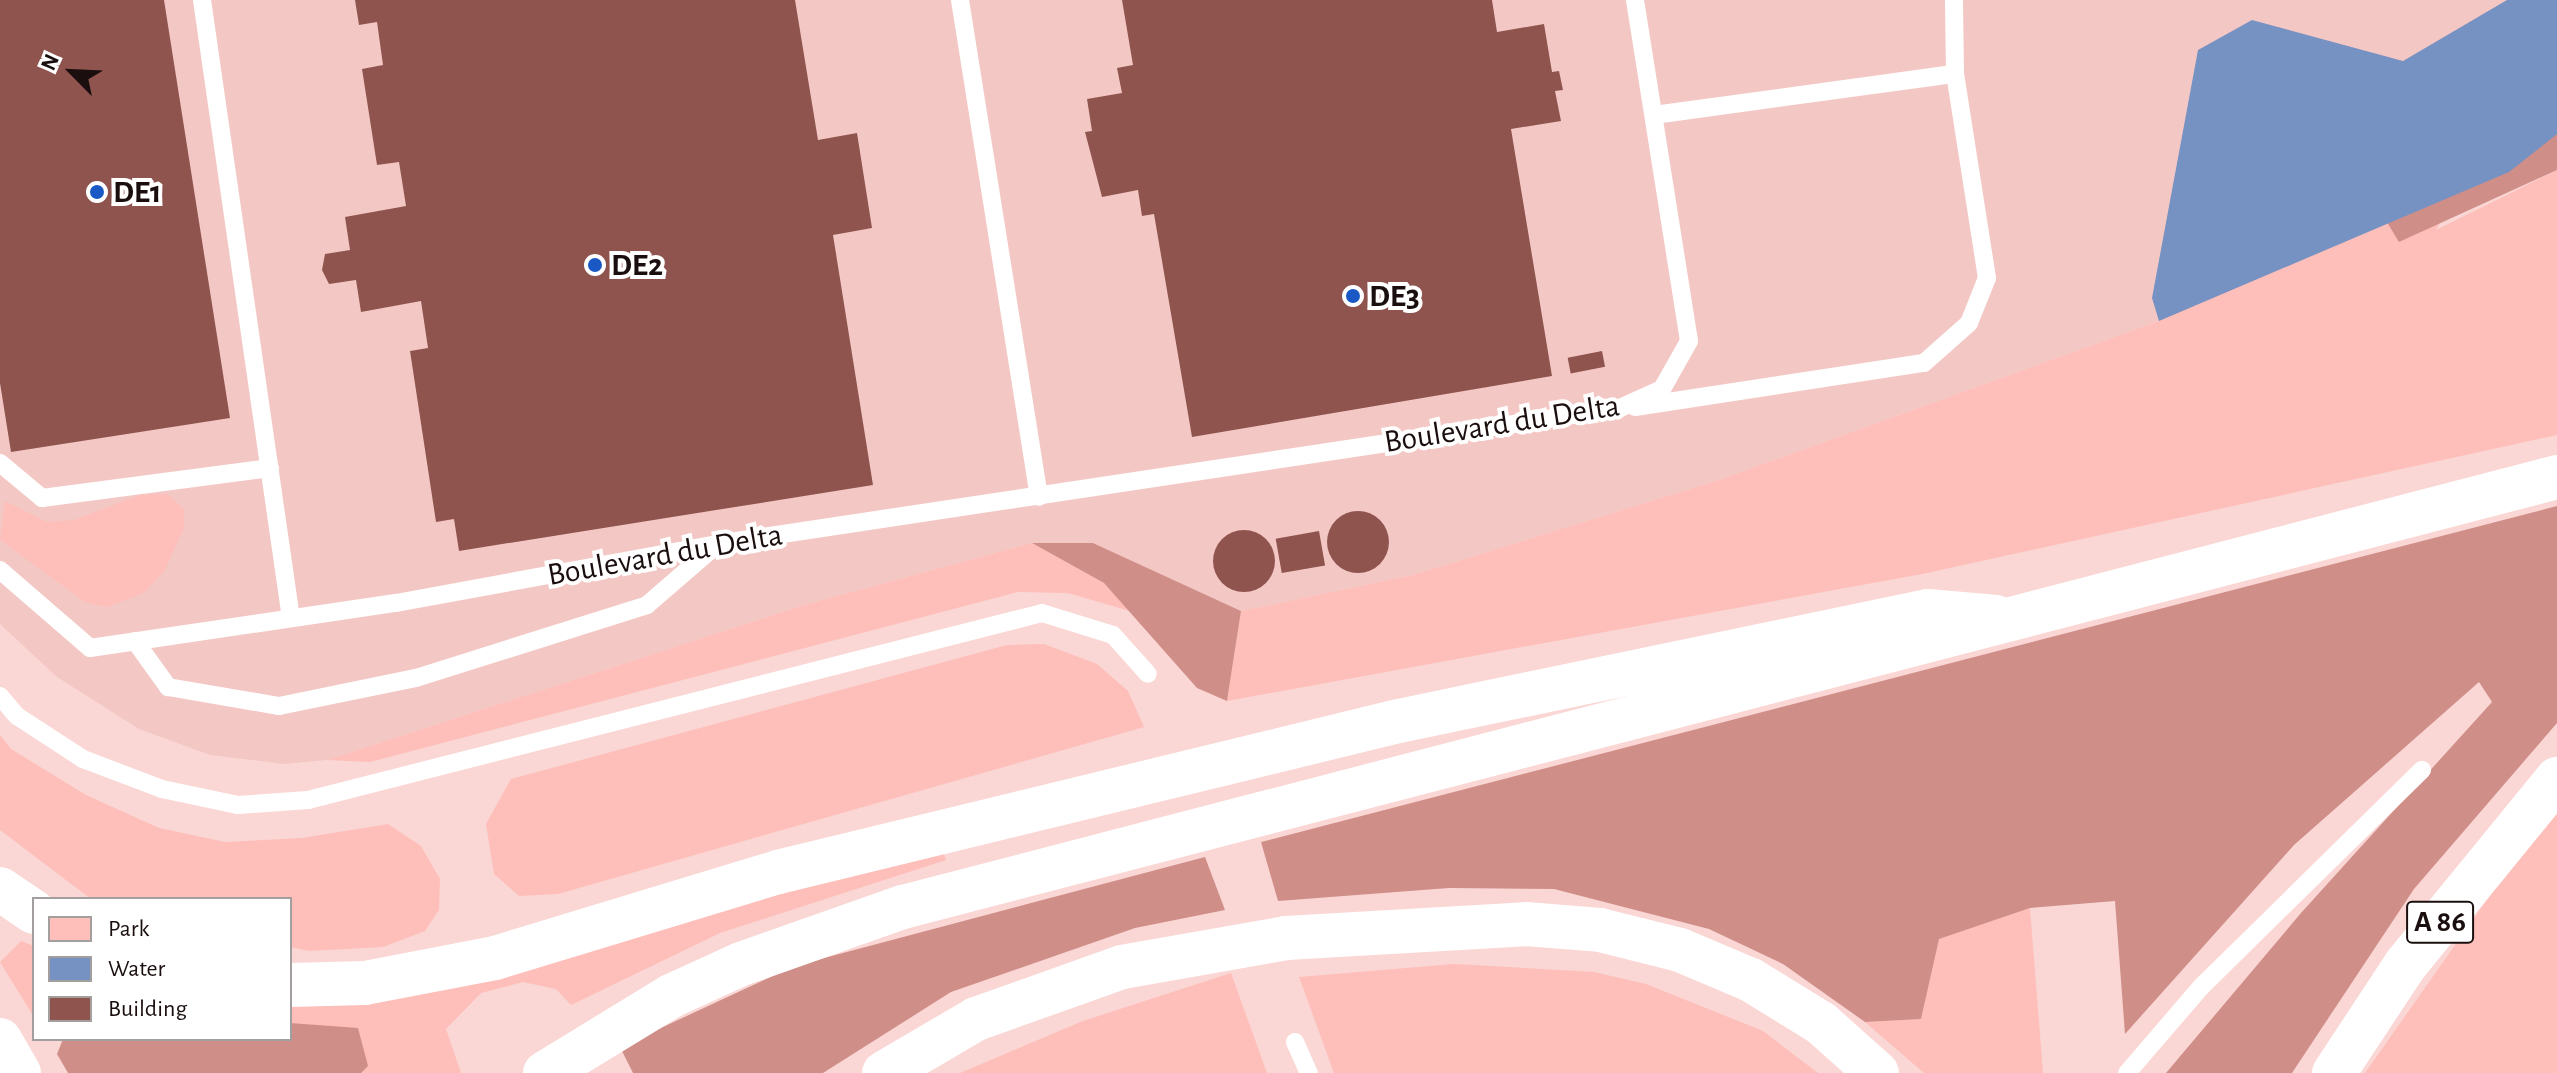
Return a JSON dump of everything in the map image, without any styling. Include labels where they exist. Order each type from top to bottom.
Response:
[{"type":"highway","points":[[545,1073],[645,1010],[727,970],[903,907],[2026,620],[2557,477]]},
{"type":"highway","points":[[292,985],[365,983],[495,958],[794,868],[1399,721],[1928,611],[2026,620]]},
{"type":"highway","name":"A 86","points":[[2334,1073],[2406,964],[2557,779]]},
{"type":"highway","points":[[0,889],[32,911]]},
{"type":"highway","points":[[884,1073],[976,1019],[1122,967],[1286,938],[1479,924],[1600,930],[1680,950],[1751,980],[1821,1023],[1877,1073]]},
{"type":"highway","points":[[0,1040],[19,1073]]},
{"type":"lane","points":[[202,0],[291,618]]},
{"type":"lane","points":[[960,0],[1039,497]]},
{"type":"lane","name":"Boulevard du Delta","points":[[0,570],[90,648],[291,618],[716,544],[1620,408],[1662,389],[1689,341],[1635,0]]},
{"type":"lane","points":[[1620,408],[1721,398],[1924,363],[1969,323],[1987,278],[1955,74],[1954,0]]},
{"type":"lane","points":[[1654,115],[1955,74]]},
{"type":"lane","points":[[0,463],[42,498],[270,468]]},
{"type":"lane","points":[[135,641],[168,687],[279,706],[416,678],[647,605],[716,544]]},
{"type":"lane","points":[[0,696],[17,716],[83,759],[162,789],[238,805],[308,800],[1042,613],[1113,635],[1148,674]]},
{"type":"lane","points":[[2127,1073],[2201,987],[2422,770]]},
{"type":"lane","points":[[1295,1042],[1309,1073]]},
{"type":"shaded area","points":[[0,0],[2507,0],[2403,61],[2252,20],[2198,50],[2152,298],[2159,321],[1719,480],[1413,575],[1241,611],[1093,543],[1032,543],[804,605],[327,760],[284,764],[210,755],[139,729],[57,677],[0,624]]},
{"type":"shaded area","points":[[2557,36],[2557,170],[2399,242],[2347,156]]},
{"type":"shaded area","points":[[2557,506],[2557,723],[2414,889],[2292,1073],[2166,1073],[2301,913],[2492,702],[2479,682],[2294,845],[2125,1034],[2115,901],[2030,908],[1939,939],[1921,1019],[1865,1022],[1783,964],[1709,929],[1554,889],[1449,888],[1278,901],[1261,842]]},
{"type":"shaded area","points":[[1032,543],[1093,543],[1241,611],[1227,701],[1197,688],[1104,583]]},
{"type":"shaded area","points":[[1205,857],[1225,910],[1135,928],[951,992],[823,1073],[633,1073],[620,1047],[794,966]]},
{"type":"shaded area","points":[[292,1023],[358,1028],[368,1066],[361,1073],[68,1073],[57,1054],[62,1041],[292,1041]]},
{"type":"green space","points":[[2507,0],[2557,0],[2436,230],[2557,170],[2557,435],[1922,574],[1227,701],[1241,611],[1413,575],[1719,480],[2159,321],[2152,298],[2198,50],[2252,20],[2403,61]]},
{"type":"green space","points":[[167,494],[184,509],[184,528],[165,570],[144,593],[107,607],[85,602],[0,540],[5,501],[47,522],[74,520],[140,495]]},
{"type":"green space","points":[[1032,543],[1104,583],[1133,612],[1068,593],[1018,592],[370,762],[327,760],[804,605]]},
{"type":"green space","points":[[1044,644],[1097,664],[1128,691],[1144,727],[558,894],[519,896],[494,874],[486,824],[511,779],[1007,645]]},
{"type":"green space","points":[[0,735],[11,749],[86,795],[159,828],[225,842],[302,838],[388,824],[421,846],[440,879],[439,910],[425,931],[383,947],[309,951],[292,947],[292,897],[88,897],[0,830]]},
{"type":"green space","points":[[2557,813],[2557,1073],[2365,1073],[2498,884]]},
{"type":"green space","points":[[940,843],[946,860],[720,933],[571,1005],[556,989],[523,982],[481,993],[446,1029],[461,1073],[361,1073],[368,1066],[315,1027],[292,1023],[292,1006],[445,990]]},
{"type":"green space","points":[[2030,908],[2043,1073],[1924,1073],[1865,1022],[1921,1019],[1938,939]]},
{"type":"green space","points":[[21,941],[32,945],[32,1014],[0,962]]},
{"type":"green space","points":[[1454,964],[1594,972],[1646,984],[1763,1031],[1818,1073],[1334,1073],[1299,977]]},
{"type":"green space","points":[[1231,973],[1267,1073],[960,1073],[1083,1021]]},
{"type":"water","points":[[2507,0],[2557,0],[2557,134],[2509,172],[2159,321],[2152,298],[2198,50],[2252,20],[2403,61]]},
{"type":"building","name":"DE1","points":[[0,0],[164,0],[230,418],[11,452],[0,383]]},
{"type":"building","name":"DE2","points":[[355,0],[795,0],[818,140],[857,133],[872,228],[833,235],[873,485],[459,551],[454,519],[436,522],[410,351],[428,348],[421,301],[361,312],[356,280],[329,284],[322,270],[325,254],[350,250],[345,217],[406,206],[399,162],[377,165],[362,69],[383,65],[377,22],[359,25]]},
{"type":"building","name":"DE3","points":[[1122,0],[1492,0],[1497,32],[1544,24],[1552,72],[1559,71],[1563,90],[1555,91],[1561,121],[1511,129],[1552,376],[1192,437],[1154,214],[1142,216],[1138,190],[1102,197],[1085,132],[1092,131],[1087,99],[1122,93],[1117,68],[1133,65]]},
{"type":"building","points":[[1602,351],[1605,367],[1571,373],[1568,358]]},
{"type":"building","points":[[1358,511],[1380,520],[1389,542],[1380,564],[1358,573],[1336,564],[1327,542],[1336,520]]},
{"type":"building","points":[[1244,530],[1266,539],[1275,561],[1266,583],[1244,592],[1222,583],[1213,561],[1222,539]]},
{"type":"building","points":[[1319,531],[1325,565],[1282,573],[1276,539]]},
{"type":"place","name":"DE1","points":[[97,192]]},
{"type":"place","name":"DE2","points":[[595,265]]},
{"type":"place","name":"DE3","points":[[1353,296]]}]
